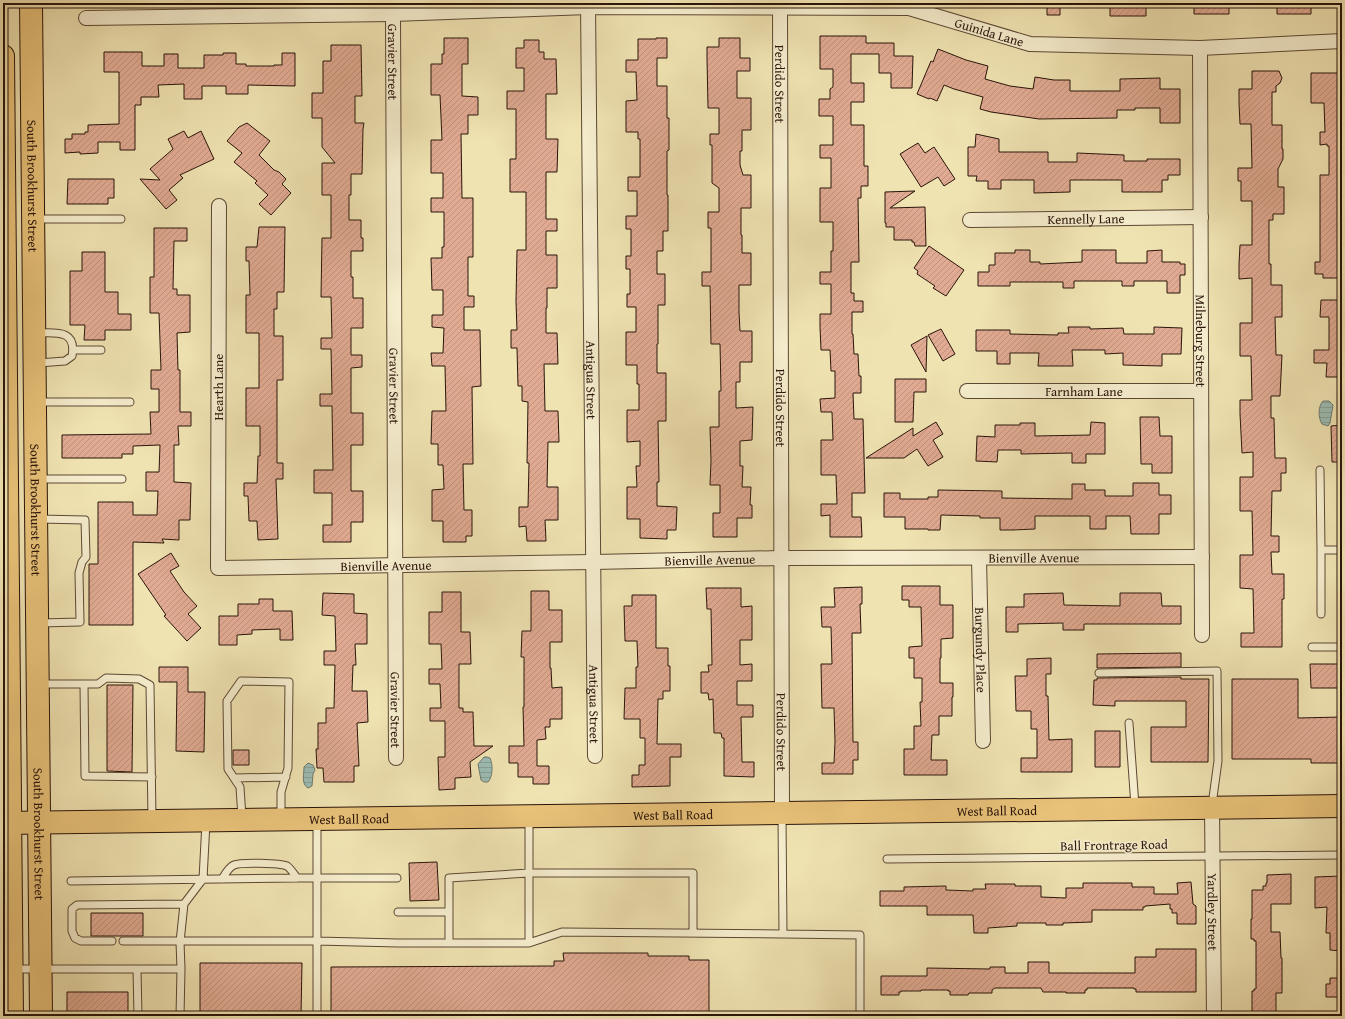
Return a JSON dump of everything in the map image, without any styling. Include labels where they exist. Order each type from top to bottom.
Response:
[{"type":"main road","points":[[23,3],[24,113],[32,125]]},
{"type":"main road","name":"South Brookhurst Street","points":[[31,3],[37,479],[41,1016]]},
{"type":"main road","points":[[3,56],[6,724],[9,965],[12,1016]]},
{"type":"main road","points":[[4,242],[22,279],[24,350],[26,355],[35,363]]},
{"type":"main road","name":"West Ball Road","points":[[7,823],[1342,806]]},
{"type":"street","name":"Guinida Lane","points":[[86,18],[393,14],[588,5],[780,5],[909,8],[1030,44],[1200,48],[1342,41]]},
{"type":"street","name":"Antigua Street","points":[[588,5],[596,756]]},
{"type":"street","name":"Perdido Street","points":[[780,5],[782,813]]},
{"type":"street","name":"Gravier Street","points":[[393,14],[396,758]]},
{"type":"street","name":"Milneburg Street","points":[[1200,48],[1202,635]]},
{"type":"street","name":"Hearth Lane","points":[[218,568],[219,206]]},
{"type":"street","name":"Kennelly Lane","points":[[970,220],[1201,217]]},
{"type":"street","name":"Farnham Lane","points":[[967,392],[1202,392]]},
{"type":"street","name":"Bienville Avenue","points":[[218,568],[781,558],[1202,557]]},
{"type":"street","name":"Burgundy Place","points":[[979,558],[983,741]]},
{"type":"street","name":"Yardley Street","points":[[1212,807],[1214,1016]]},
{"type":"lane","points":[[33,220],[121,220]]},
{"type":"lane","points":[[35,333],[64,333],[72,342],[73,350],[72,356],[65,361],[35,363]]},
{"type":"lane","points":[[73,350],[101,350]]},
{"type":"lane","points":[[36,402],[130,402]]},
{"type":"lane","points":[[1320,470],[1320,614]]},
{"type":"lane","points":[[37,479],[122,479]]},
{"type":"lane","points":[[37,519],[85,520],[86,557],[82,562],[79,573],[80,622],[38,623]]},
{"type":"lane","points":[[1321,550],[1342,550]]},
{"type":"lane","points":[[1312,647],[1342,647]]},
{"type":"lane","points":[[1098,673],[1217,671],[1218,761],[1212,807]]},
{"type":"lane","points":[[38,684],[98,684],[106,678],[112,678],[139,679],[150,685],[152,821]]},
{"type":"lane","points":[[242,820],[240,787],[228,769],[227,701],[241,681],[289,682],[288,768],[281,792],[281,819]]},
{"type":"lane","points":[[84,684],[85,776],[152,777]]},
{"type":"lane","points":[[1129,723],[1135,808]]},
{"type":"lane","points":[[235,778],[286,777]]},
{"type":"lane","points":[[782,813],[783,934]]},
{"type":"lane","points":[[529,816],[529,943]]},
{"type":"lane","points":[[317,819],[317,1016]]},
{"type":"lane","points":[[180,1016],[180,942],[184,904],[203,879],[206,820]]},
{"type":"lane","name":"Ball Frontrage Road","points":[[887,859],[1342,855]]},
{"type":"lane","points":[[222,879],[230,867],[235,864],[263,863],[278,864],[287,867],[297,878]]},
{"type":"lane","points":[[449,943],[449,878],[529,873],[693,873],[693,933]]},
{"type":"lane","points":[[72,881],[397,878]]},
{"type":"lane","points":[[112,941],[81,941],[75,938],[72,931],[72,909],[77,905],[184,904]]},
{"type":"lane","points":[[398,912],[449,912]]},
{"type":"lane","points":[[123,941],[529,943],[562,932],[860,935],[860,1016]]},
{"type":"lane","points":[[9,965],[41,969],[180,969]]},
{"type":"lane","points":[[137,969],[138,1016]]},
{"type":"water","points":[[1323,401],[1329,401],[1333,405],[1330,423],[1328,426],[1322,424],[1320,419],[1319,409]]},
{"type":"water","points":[[484,757],[490,758],[492,764],[492,774],[488,782],[481,780],[478,764]]},
{"type":"water","points":[[308,763],[313,765],[315,770],[313,774],[312,786],[308,788],[304,784],[303,779],[304,767]]},
{"type":"building","points":[[1047,3],[1060,3],[1060,15],[1047,15]]},
{"type":"building","points":[[1110,3],[1146,3],[1146,16],[1110,16]]},
{"type":"building","points":[[1194,3],[1229,3],[1229,14],[1194,14]]},
{"type":"building","points":[[1277,3],[1311,3],[1311,14],[1277,14]]},
{"type":"building","points":[[820,36],[866,36],[866,43],[894,43],[894,56],[913,56],[912,88],[891,88],[891,73],[879,73],[879,54],[851,54],[851,83],[864,83],[864,102],[851,102],[851,125],[864,125],[864,166],[868,166],[868,186],[861,186],[861,198],[858,198],[859,262],[851,262],[851,293],[854,293],[854,301],[863,301],[863,312],[852,312],[854,354],[858,354],[859,376],[861,376],[861,393],[853,393],[854,419],[863,419],[865,493],[852,493],[852,517],[861,517],[862,537],[830,537],[830,515],[821,516],[821,504],[837,504],[836,475],[821,475],[821,440],[833,440],[832,412],[821,412],[820,399],[835,398],[835,371],[831,371],[830,350],[821,350],[820,314],[831,314],[831,284],[820,284],[820,272],[831,272],[833,222],[820,222],[820,188],[831,188],[831,158],[820,158],[820,145],[833,145],[833,116],[819,116],[819,99],[830,99],[830,89],[833,87],[833,69],[820,69]]},
{"type":"building","points":[[444,38],[468,38],[468,64],[462,64],[462,96],[478,97],[478,115],[468,115],[468,134],[461,134],[462,198],[473,198],[473,257],[468,257],[468,296],[474,296],[474,307],[464,307],[464,330],[480,330],[481,386],[472,387],[473,464],[463,464],[464,510],[472,510],[472,536],[466,536],[466,542],[443,542],[443,521],[432,521],[432,490],[444,489],[443,465],[438,465],[438,444],[431,444],[432,411],[446,411],[445,366],[432,366],[431,353],[443,353],[444,328],[432,327],[432,315],[443,315],[443,290],[432,290],[431,258],[442,258],[442,247],[444,247],[444,212],[431,212],[431,198],[443,198],[443,173],[431,173],[431,140],[442,140],[440,95],[431,95],[431,64],[442,64],[442,54],[444,54]]},
{"type":"building","points":[[667,38],[667,58],[657,58],[657,86],[667,86],[667,118],[669,118],[669,150],[667,151],[668,231],[663,231],[663,251],[657,251],[657,274],[665,274],[665,305],[658,305],[657,373],[666,373],[666,421],[658,421],[659,482],[657,482],[657,506],[677,507],[676,530],[667,530],[667,539],[640,538],[640,519],[627,519],[627,487],[637,487],[636,466],[640,466],[640,441],[627,442],[627,410],[639,410],[639,384],[637,384],[637,365],[626,365],[626,332],[636,332],[636,307],[627,307],[627,294],[630,294],[630,269],[626,269],[626,256],[631,256],[631,229],[626,229],[626,216],[637,216],[637,191],[628,191],[628,177],[640,177],[640,139],[638,139],[638,132],[626,132],[626,101],[637,100],[636,72],[626,72],[626,60],[638,60],[638,39]]},
{"type":"building","points":[[719,38],[740,38],[740,58],[750,58],[750,71],[737,71],[737,98],[751,98],[751,130],[742,130],[740,165],[743,175],[751,175],[751,208],[741,208],[741,235],[742,253],[751,253],[751,285],[739,285],[739,312],[740,331],[752,331],[752,362],[740,362],[740,382],[736,382],[736,408],[753,407],[752,440],[740,441],[740,466],[743,466],[742,487],[751,487],[750,505],[752,505],[752,518],[737,518],[737,537],[713,537],[713,513],[720,513],[720,485],[710,485],[710,427],[719,427],[719,391],[721,391],[720,344],[711,344],[710,286],[702,286],[702,272],[711,272],[711,228],[708,228],[708,212],[719,212],[719,188],[712,183],[712,145],[710,145],[710,134],[719,134],[719,108],[708,108],[707,47],[719,47]]},
{"type":"building","points":[[524,40],[539,40],[539,52],[544,52],[544,59],[556,59],[557,94],[546,94],[546,139],[558,139],[557,172],[546,172],[546,219],[557,219],[557,231],[546,231],[546,255],[557,255],[557,288],[547,288],[546,333],[557,333],[558,364],[544,364],[545,411],[558,411],[559,442],[548,442],[547,487],[558,487],[558,520],[545,520],[546,541],[527,541],[526,526],[519,527],[519,507],[528,507],[528,402],[522,401],[522,386],[518,386],[517,348],[511,348],[511,330],[517,330],[517,250],[526,250],[526,192],[510,192],[510,159],[516,159],[516,109],[507,109],[507,91],[524,91],[524,68],[516,68],[516,48],[524,48]]},
{"type":"building","points":[[331,45],[361,45],[362,96],[355,96],[355,123],[364,123],[362,174],[351,174],[349,220],[361,220],[361,238],[363,238],[363,251],[351,251],[353,298],[363,298],[363,328],[351,328],[351,355],[362,355],[362,367],[351,368],[351,413],[363,413],[363,445],[351,445],[351,491],[363,491],[363,522],[351,522],[351,542],[323,542],[323,525],[332,525],[332,493],[314,493],[314,470],[333,470],[332,406],[320,406],[320,394],[332,394],[331,349],[321,349],[321,338],[332,338],[331,297],[321,297],[322,238],[331,238],[331,195],[322,195],[322,163],[335,163],[322,147],[322,118],[312,118],[312,93],[323,93],[323,61],[331,61]]},
{"type":"building","points":[[938,49],[966,60],[988,66],[985,79],[1010,86],[1033,89],[1035,77],[1054,80],[1070,80],[1070,91],[1120,91],[1120,79],[1160,78],[1160,89],[1180,89],[1180,123],[1160,123],[1160,108],[1117,110],[1117,118],[1039,119],[991,112],[980,109],[983,97],[944,85],[937,101],[930,98],[929,99],[917,94],[931,61],[933,62]]},
{"type":"building","points":[[104,52],[142,52],[142,66],[164,66],[164,54],[178,54],[178,68],[204,68],[204,55],[223,55],[223,53],[236,53],[236,64],[246,64],[246,66],[282,65],[282,53],[295,53],[295,86],[248,85],[248,94],[226,94],[226,86],[202,86],[202,99],[184,99],[184,84],[158,85],[159,97],[141,97],[141,105],[135,105],[135,150],[120,150],[120,142],[98,142],[98,153],[65,153],[65,139],[72,139],[72,134],[85,134],[85,132],[88,132],[88,125],[119,124],[119,72],[104,72]]},
{"type":"building","points":[[1252,71],[1279,71],[1282,78],[1280,83],[1276,86],[1276,92],[1272,92],[1272,125],[1282,125],[1283,159],[1278,169],[1278,187],[1284,187],[1284,214],[1273,214],[1273,220],[1269,220],[1269,264],[1271,264],[1271,285],[1282,285],[1282,317],[1275,317],[1276,355],[1282,355],[1280,396],[1271,396],[1271,418],[1274,418],[1275,458],[1286,458],[1286,473],[1281,473],[1281,491],[1272,491],[1271,536],[1279,536],[1279,552],[1271,552],[1272,574],[1284,574],[1284,599],[1282,599],[1282,647],[1241,647],[1241,633],[1254,633],[1253,589],[1240,588],[1240,555],[1253,555],[1252,511],[1240,511],[1240,477],[1253,477],[1253,452],[1242,453],[1240,414],[1240,400],[1252,400],[1251,356],[1240,356],[1240,323],[1252,323],[1252,278],[1239,279],[1240,245],[1252,245],[1252,201],[1241,201],[1241,181],[1238,181],[1238,168],[1252,168],[1251,124],[1240,124],[1239,89],[1252,89]]},
{"type":"building","points":[[1311,73],[1342,73],[1342,278],[1323,278],[1323,274],[1315,274],[1315,262],[1320,262],[1320,175],[1329,175],[1329,146],[1327,146],[1327,144],[1320,145],[1320,132],[1325,132],[1324,103],[1311,103]]},
{"type":"building","points":[[247,123],[270,141],[259,155],[274,170],[279,172],[286,179],[282,184],[291,193],[271,215],[259,204],[268,195],[255,183],[257,181],[234,162],[242,153],[227,141],[239,127]]},
{"type":"building","points":[[184,131],[188,138],[201,131],[214,159],[180,175],[183,178],[169,190],[177,200],[166,209],[140,179],[160,180],[150,169],[173,149],[168,139]]},
{"type":"building","points":[[976,134],[999,139],[999,152],[1048,152],[1048,162],[1077,162],[1077,153],[1124,155],[1124,161],[1180,159],[1180,175],[1168,175],[1168,180],[1162,180],[1162,192],[1122,192],[1122,180],[1070,180],[1070,192],[1034,193],[1034,180],[1001,180],[1001,189],[988,189],[988,181],[976,181],[977,176],[968,176],[968,147],[975,147]]},
{"type":"building","points":[[918,143],[925,153],[934,147],[955,179],[944,186],[938,177],[921,187],[900,154]]},
{"type":"building","points":[[68,179],[114,179],[114,198],[108,198],[108,204],[67,204]]},
{"type":"building","points":[[915,191],[890,208],[925,207],[926,246],[915,246],[912,240],[894,240],[894,227],[886,227],[885,223],[885,192]]},
{"type":"building","points":[[259,227],[285,227],[284,292],[277,292],[277,309],[274,309],[274,336],[283,336],[283,380],[277,380],[277,463],[283,463],[283,479],[276,479],[278,539],[258,540],[257,521],[249,521],[248,496],[244,496],[244,483],[257,483],[258,456],[260,456],[260,426],[246,426],[246,388],[259,388],[259,333],[246,333],[246,295],[250,295],[249,261],[246,261],[246,247],[257,247]]},
{"type":"building","points":[[154,228],[187,228],[187,241],[174,241],[173,289],[177,289],[177,295],[190,295],[190,332],[177,333],[178,370],[180,370],[180,412],[191,412],[191,426],[178,426],[179,445],[174,445],[174,482],[191,483],[190,520],[179,520],[179,540],[162,539],[164,543],[133,542],[133,625],[89,625],[89,564],[98,564],[98,502],[133,502],[133,515],[157,515],[158,491],[146,491],[146,472],[159,472],[160,445],[133,446],[133,454],[122,454],[122,458],[62,458],[62,435],[151,434],[150,412],[159,412],[159,389],[151,389],[151,370],[161,370],[159,313],[150,313],[150,277],[154,277]]},
{"type":"building","points":[[929,246],[964,270],[946,296],[933,288],[935,286],[917,274],[918,271],[914,268]]},
{"type":"building","points":[[1015,250],[1030,250],[1030,262],[1040,262],[1040,264],[1082,262],[1082,250],[1116,250],[1116,263],[1147,263],[1147,251],[1162,250],[1162,262],[1180,262],[1180,264],[1185,264],[1185,275],[1180,275],[1180,293],[1167,293],[1167,281],[1134,281],[1134,286],[1122,286],[1122,281],[1074,281],[1074,288],[1063,288],[1063,282],[1010,282],[1010,286],[978,286],[978,272],[989,272],[989,265],[995,265],[995,253],[1015,253]]},
{"type":"building","points":[[82,252],[105,252],[105,292],[118,292],[118,314],[131,314],[131,330],[105,330],[105,340],[84,340],[85,325],[70,325],[70,271],[82,271]]},
{"type":"building","points":[[1321,300],[1342,300],[1342,377],[1326,377],[1327,363],[1314,363],[1314,350],[1329,350],[1329,317],[1320,317]]},
{"type":"building","points":[[1068,327],[1090,327],[1090,329],[1123,328],[1124,334],[1154,334],[1154,327],[1182,328],[1181,354],[1162,354],[1162,366],[1123,365],[1123,353],[1105,354],[1105,350],[1072,350],[1073,366],[1038,366],[1039,353],[1010,353],[1010,364],[997,364],[997,351],[976,351],[976,330],[1010,330],[1010,334],[1058,335],[1058,333],[1069,333]]},
{"type":"building","points":[[941,329],[955,354],[943,361],[928,335]]},
{"type":"building","points":[[927,336],[926,372],[911,345]]},
{"type":"building","points":[[895,379],[926,379],[926,392],[914,392],[913,422],[895,422]]},
{"type":"building","points":[[1140,417],[1159,417],[1160,436],[1172,436],[1172,473],[1152,473],[1152,464],[1141,464]]},
{"type":"building","points":[[936,422],[943,434],[933,440],[943,457],[928,466],[917,449],[904,458],[866,458],[913,428],[913,436]]},
{"type":"building","points":[[1091,422],[1105,423],[1105,454],[1086,454],[1086,463],[1072,463],[1072,453],[1021,454],[1021,450],[998,450],[997,462],[976,461],[977,436],[995,437],[995,425],[1020,425],[1020,423],[1035,423],[1035,436],[1090,435]]},
{"type":"building","points":[[1342,425],[1342,462],[1332,462],[1331,426]]},
{"type":"building","points":[[1133,483],[1159,483],[1159,495],[1171,495],[1171,514],[1159,514],[1159,534],[1131,534],[1130,516],[1106,516],[1106,529],[1090,529],[1090,516],[1035,516],[1035,529],[1013,530],[1000,530],[1000,518],[941,515],[940,530],[928,530],[905,529],[905,517],[884,517],[884,493],[900,493],[900,499],[928,499],[928,497],[938,497],[938,490],[1002,491],[1002,498],[1072,499],[1072,484],[1085,484],[1085,490],[1105,490],[1105,496],[1133,496]]},
{"type":"building","points":[[171,553],[179,566],[170,571],[184,592],[197,606],[188,614],[201,628],[187,641],[164,616],[166,615],[138,574]]},
{"type":"building","points":[[902,586],[940,586],[940,605],[953,605],[953,638],[941,639],[940,658],[940,683],[953,683],[952,716],[939,716],[939,735],[932,735],[931,760],[947,760],[947,775],[904,775],[904,749],[914,749],[914,726],[921,726],[920,702],[922,702],[922,678],[914,678],[914,658],[909,658],[909,647],[922,646],[921,607],[909,607],[909,600],[902,600]]},
{"type":"building","points":[[862,587],[862,604],[860,604],[861,633],[852,633],[853,742],[858,742],[858,760],[853,760],[853,774],[822,774],[822,763],[834,763],[835,742],[834,708],[822,708],[821,664],[832,664],[831,627],[822,627],[821,607],[835,607],[834,588]]},
{"type":"building","points":[[706,588],[741,588],[741,607],[752,606],[752,640],[740,640],[740,665],[752,664],[752,681],[737,681],[737,705],[753,705],[753,717],[741,717],[742,762],[754,762],[754,777],[724,776],[724,738],[722,738],[721,733],[714,733],[713,699],[709,700],[708,693],[701,693],[701,672],[709,672],[708,665],[712,665],[711,609],[707,609]]},
{"type":"building","points":[[531,591],[549,591],[549,610],[562,610],[562,642],[550,642],[550,668],[552,688],[562,687],[562,719],[550,719],[550,727],[545,727],[546,739],[537,740],[537,766],[549,766],[549,784],[533,784],[533,777],[518,777],[518,763],[509,763],[509,746],[524,746],[524,657],[521,657],[522,631],[531,631]]},
{"type":"building","points":[[442,592],[461,592],[461,632],[470,632],[471,664],[459,664],[459,708],[463,708],[463,712],[473,712],[474,746],[493,746],[470,762],[471,777],[455,778],[455,789],[439,790],[438,757],[445,757],[445,721],[430,721],[430,708],[441,708],[440,684],[429,684],[429,669],[442,669],[441,644],[429,644],[429,612],[442,612]]},
{"type":"building","points":[[323,593],[354,594],[354,613],[367,614],[367,644],[355,644],[356,665],[353,665],[352,691],[367,691],[368,722],[357,723],[359,766],[354,766],[354,782],[324,782],[323,768],[317,768],[316,749],[318,749],[318,723],[326,723],[326,708],[334,708],[335,665],[324,665],[324,651],[336,651],[335,616],[322,615]]},
{"type":"building","points":[[1063,593],[1064,605],[1120,606],[1120,593],[1161,593],[1162,606],[1181,606],[1181,624],[1084,624],[1084,630],[1063,630],[1063,623],[1018,624],[1018,632],[1006,632],[1006,607],[1024,607],[1024,594]]},
{"type":"building","points":[[632,595],[656,595],[656,648],[668,648],[670,691],[663,691],[663,699],[658,699],[657,744],[681,744],[681,757],[670,757],[670,786],[632,787],[632,775],[639,775],[639,765],[645,765],[645,738],[640,738],[640,719],[624,719],[625,688],[636,688],[636,667],[638,667],[637,641],[625,641],[624,606],[632,606]]},
{"type":"building","points":[[259,599],[273,599],[273,611],[292,611],[293,640],[280,640],[280,629],[252,630],[252,634],[237,635],[237,645],[219,645],[219,616],[238,616],[238,604],[259,604]]},
{"type":"building","points":[[1181,653],[1181,667],[1097,668],[1097,654]]},
{"type":"building","points":[[1051,658],[1051,674],[1046,674],[1049,740],[1072,739],[1072,772],[1021,772],[1021,758],[1037,758],[1037,729],[1031,729],[1031,711],[1016,711],[1015,676],[1027,676],[1027,659]]},
{"type":"building","points":[[1310,664],[1342,664],[1342,688],[1311,688]]},
{"type":"building","points":[[159,667],[188,667],[188,692],[205,692],[204,752],[176,751],[177,682],[159,682]]},
{"type":"building","points":[[1181,677],[1181,679],[1209,679],[1208,762],[1151,762],[1151,727],[1186,727],[1186,701],[1115,701],[1115,706],[1093,705],[1094,680],[1097,680],[1097,678]]},
{"type":"building","points":[[1232,679],[1298,679],[1298,718],[1342,717],[1342,763],[1311,763],[1311,759],[1232,759]]},
{"type":"building","points":[[107,685],[133,685],[132,772],[107,771]]},
{"type":"building","points":[[1095,731],[1120,731],[1120,767],[1095,767]]},
{"type":"building","points":[[233,750],[249,750],[249,765],[233,765]]},
{"type":"building","points":[[437,862],[439,900],[410,901],[409,863]]},
{"type":"building","points":[[1291,874],[1291,904],[1271,904],[1271,932],[1280,932],[1282,958],[1282,993],[1276,993],[1276,1016],[1252,1016],[1252,991],[1256,989],[1256,941],[1251,939],[1252,890],[1263,890],[1263,886],[1266,886],[1267,883],[1267,875]]},
{"type":"building","points":[[1342,876],[1342,951],[1330,950],[1330,933],[1326,933],[1327,907],[1315,908],[1315,877]]},
{"type":"building","points":[[1191,882],[1193,904],[1196,906],[1196,924],[1177,924],[1177,913],[1172,913],[1170,904],[1145,906],[1143,907],[1143,910],[1092,910],[1092,922],[1063,923],[1063,925],[1046,925],[1046,923],[1017,923],[1017,926],[988,928],[988,933],[974,933],[973,915],[927,915],[927,906],[880,906],[880,891],[904,891],[904,887],[946,886],[946,890],[973,891],[973,889],[986,889],[985,884],[1015,884],[1015,886],[1041,886],[1041,897],[1066,898],[1066,888],[1083,888],[1083,883],[1132,883],[1132,887],[1154,887],[1154,894],[1178,894],[1177,883]]},
{"type":"building","points":[[91,913],[143,913],[143,936],[91,936]]},
{"type":"building","points":[[1156,949],[1196,949],[1196,992],[1136,992],[1136,989],[1134,988],[1087,988],[1085,993],[1066,993],[1043,992],[1041,988],[995,988],[992,990],[992,993],[969,993],[968,995],[950,995],[950,991],[948,990],[921,990],[901,991],[899,992],[899,995],[881,995],[881,976],[927,976],[927,968],[990,969],[990,967],[1005,967],[1005,973],[1028,973],[1028,962],[1049,962],[1049,973],[1135,973],[1135,957],[1156,957]]},
{"type":"building","points":[[563,953],[648,953],[648,956],[689,956],[689,960],[709,960],[709,1016],[485,1016],[485,1013],[347,1014],[347,1016],[331,1016],[331,967],[554,966],[554,961],[564,961]]},
{"type":"building","points":[[200,963],[302,963],[301,1016],[200,1016]]},
{"type":"building","points":[[1330,978],[1342,978],[1342,997],[1326,997],[1326,984],[1330,984]]},
{"type":"building","points":[[67,992],[128,992],[128,1016],[67,1016]]}]
